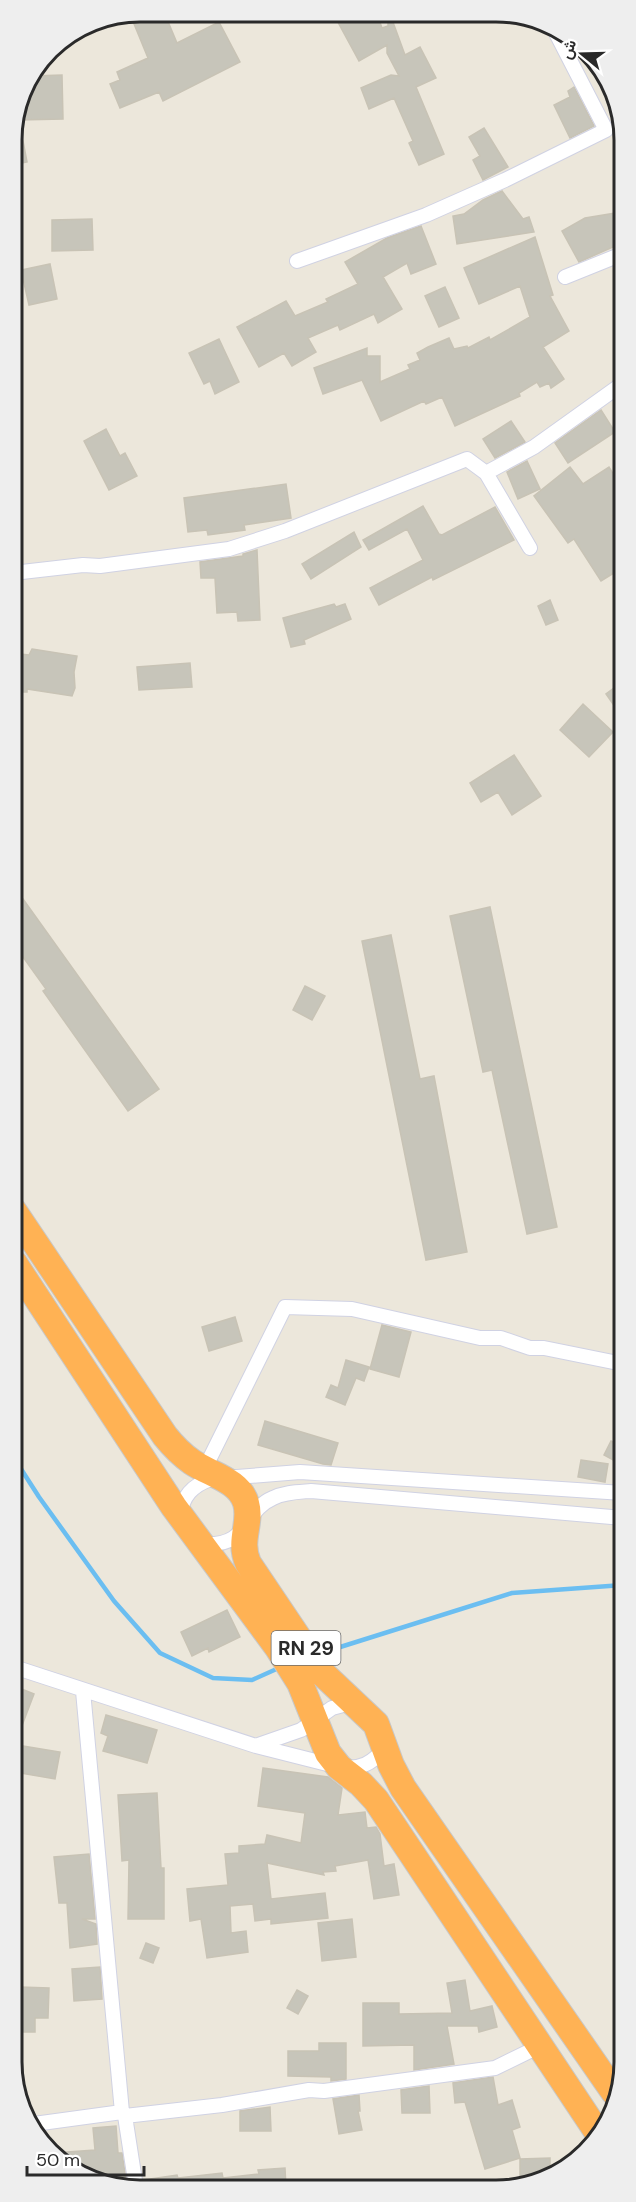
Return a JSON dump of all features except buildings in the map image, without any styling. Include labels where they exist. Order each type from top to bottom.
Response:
[{"type":"highway","name":"RN 29","points":[[22,1223],[165,1436],[177,1449],[212,1475],[234,1484],[241,1491],[247,1506],[243,1551],[248,1563],[322,1673],[376,1724],[391,1765],[403,1788],[610,2087]]},
{"type":"highway","name":"RN 29","points":[[22,1276],[180,1516],[278,1648],[300,1683],[323,1744],[339,1767],[361,1784],[376,1800],[594,2127]]},
{"type":"street","points":[[297,261],[426,215],[505,180],[606,130],[561,43]]},
{"type":"street","points":[[565,277],[614,257]]},
{"type":"street","points":[[486,473],[534,447],[614,390]]},
{"type":"street","points":[[23,572],[83,565],[100,566],[229,549],[285,531],[467,459],[486,473],[530,548]]},
{"type":"street","points":[[180,1516],[184,1499],[195,1486],[211,1479],[285,1307],[352,1310],[480,1338],[501,1338],[530,1348],[544,1348],[613,1362]]},
{"type":"street","points":[[212,1475],[300,1472],[613,1492]]},
{"type":"street","points":[[201,1544],[221,1543],[231,1539],[246,1526],[258,1510],[273,1498],[292,1492],[311,1491],[613,1517]]},
{"type":"street","points":[[22,1670],[256,1746],[339,1767],[350,1769],[361,1767],[371,1762],[385,1746]]},
{"type":"street","points":[[83,1691],[124,2114],[135,2179]]},
{"type":"street","points":[[256,1746],[286,1737],[332,1708],[354,1702]]},
{"type":"street","points":[[40,2123],[222,2105],[309,2090],[324,2091],[495,2068],[540,2046]]},
{"type":"waterway","points":[[22,1471],[114,1601],[160,1653],[213,1678],[252,1680],[281,1667]]},
{"type":"waterway","points":[[318,1654],[512,1593],[613,1586]]}]
